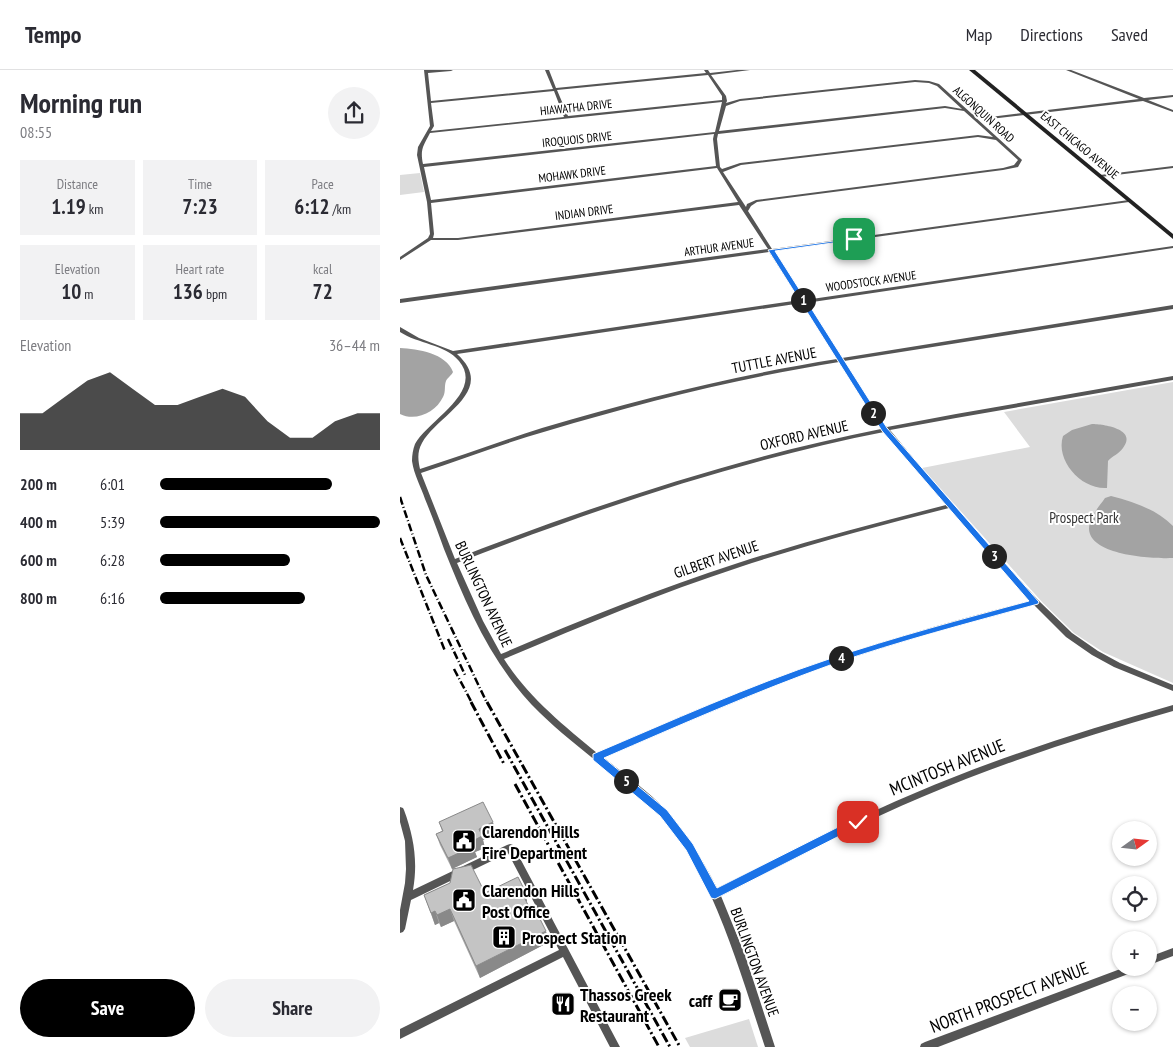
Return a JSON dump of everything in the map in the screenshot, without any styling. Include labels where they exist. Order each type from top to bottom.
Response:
[{"type":"main road","name":"EAST CHICAGO AVENUE","points":[[972,70],[1173,237]]},
{"type":"street","points":[[400,258],[430,239],[432,228],[429,202],[421,166],[420,147],[430,132],[432,118],[426,71],[450,70]]},
{"type":"street","points":[[547,70],[567,118]]},
{"type":"street","points":[[430,102],[555,90],[707,72],[748,70]]},
{"type":"street","points":[[1068,70],[1173,112]]},
{"type":"street","points":[[707,72],[718,87],[724,101],[715,134],[716,159],[720,169],[884,430],[1035,602],[1069,635],[1094,653],[1173,688]]},
{"type":"street","points":[[915,81],[931,78],[936,80],[936,84]]},
{"type":"street","name":"HIAWATHA DRIVE","points":[[430,132],[915,81],[929,82]]},
{"type":"street","name":"ALGONQUIN ROAD","points":[[756,201],[1003,169],[1018,164],[1018,158],[966,110],[936,84],[929,82]]},
{"type":"street","points":[[970,115],[990,118],[1173,96]]},
{"type":"street","points":[[724,101],[740,100]]},
{"type":"street","points":[[945,107],[953,103],[954,100]]},
{"type":"street","name":"IROQUOIS DRIVE","points":[[421,166],[945,107],[966,110]]},
{"type":"street","points":[[978,136],[984,132],[984,127],[990,118]]},
{"type":"street","name":"IROQUOIS DRIVE","points":[[718,125],[719,128],[724,130],[734,130]]},
{"type":"street","name":"MOHAWK DRIVE","points":[[429,202],[720,169],[740,164],[978,136],[997,139]]},
{"type":"street","points":[[716,159],[723,162],[740,164]]},
{"type":"street","points":[[1100,176],[1173,167]]},
{"type":"street","name":"INDIAN DRIVE","points":[[430,239],[458,238],[740,200],[756,201]]},
{"type":"street","points":[[746,210],[749,205],[756,201]]},
{"type":"street","name":"ARTHUR AVENUE","points":[[400,301],[1130,201]]},
{"type":"street","name":"WOODSTOCK AVENUE","points":[[453,353],[1173,247]]},
{"type":"street","name":"TUTTLE AVENUE","points":[[418,472],[543,430],[643,401],[756,375],[1173,307]]},
{"type":"street","points":[[400,329],[408,335],[453,353]]},
{"type":"street","name":"BURLINGTON AVENUE","points":[[453,353],[466,369],[468,380],[466,388],[456,404],[419,445],[415,455],[418,472],[452,562],[499,658],[540,707],[596,757],[664,813],[690,847],[715,894],[770,1047]]},
{"type":"street","name":"OXFORD AVENUE","points":[[452,562],[564,520],[678,482],[774,455],[884,430],[1173,378]]},
{"type":"street","name":"GILBERT AVENUE","points":[[499,658],[631,603],[738,565],[818,541],[950,506]]},
{"type":"street","points":[[596,757],[729,700],[831,662],[930,630],[1035,602]]},
{"type":"street","name":"MCINTOSH AVENUE","points":[[715,894],[858,822],[948,782],[1101,728],[1173,708]]},
{"type":"street","points":[[400,810],[410,836],[412,870],[400,929]]},
{"type":"street","points":[[408,897],[510,848],[616,1047]]},
{"type":"street","points":[[400,1034],[564,952]]},
{"type":"street","points":[[1157,958],[1173,952]]},
{"type":"street","name":"NORTH PROSPECT AVENUE","points":[[925,1047],[1112,976]]},
{"type":"green space","points":[[420,173],[424,192],[400,195],[400,175]]},
{"type":"green space","name":"Prospect Park","points":[[1173,382],[1173,683],[1103,652],[1074,633],[1043,603],[922,468],[1030,447],[1004,412]]},
{"type":"green space","points":[[749,1019],[758,1047],[690,1047],[685,1038]]},
{"type":"shaded area","points":[[400,348],[423,351],[438,356],[444,360],[453,372],[446,381],[444,395],[440,402],[431,411],[419,416],[412,417],[400,414]]},
{"type":"shaded area","points":[[1092,424],[1117,429],[1126,436],[1123,448],[1108,461],[1107,488],[1088,484],[1080,479],[1067,464],[1063,455],[1063,436],[1072,430]]},
{"type":"shaded area","points":[[1111,496],[1144,507],[1159,515],[1173,526],[1173,558],[1152,558],[1125,554],[1100,545],[1092,538],[1089,529],[1091,520],[1105,498]]},
{"type":"building","points":[[483,802],[493,822],[479,829],[482,836],[471,842],[474,846],[448,858],[436,834],[443,831],[439,822]]},
{"type":"building","points":[[471,865],[485,893],[518,877],[524,889],[521,891],[535,919],[539,917],[546,931],[476,966],[450,909],[437,915],[435,911],[431,913],[424,895],[450,883],[453,869]]},
{"type":"railway","points":[[400,497],[426,575],[487,703]]},
{"type":"railway","points":[[400,538],[445,651]]},
{"type":"railway","points":[[448,639],[466,677]]},
{"type":"railway","points":[[454,669],[472,703]]},
{"type":"railway","points":[[471,702],[504,764]]},
{"type":"railway","points":[[487,702],[680,1047]]},
{"type":"railway","points":[[505,750],[670,1047]]},
{"type":"railway","points":[[515,784],[659,1047]]},
{"type":"place","name":"Clarendon Hills Fire Department","points":[[464,841]]},
{"type":"place","name":"Clarendon Hills Post Office","points":[[464,900]]},
{"type":"place","name":"Prospect Station","points":[[504,937]]},
{"type":"place","name":"caff","points":[[730,1000]]},
{"type":"place","name":"Thassos Greek Restaurant","points":[[563,1004]]},
{"type":"route","points":[[854,239],[771,250],[884,430],[1035,602],[930,630],[780,680],[596,757],[664,813],[690,847],[715,894],[858,822]]}]
